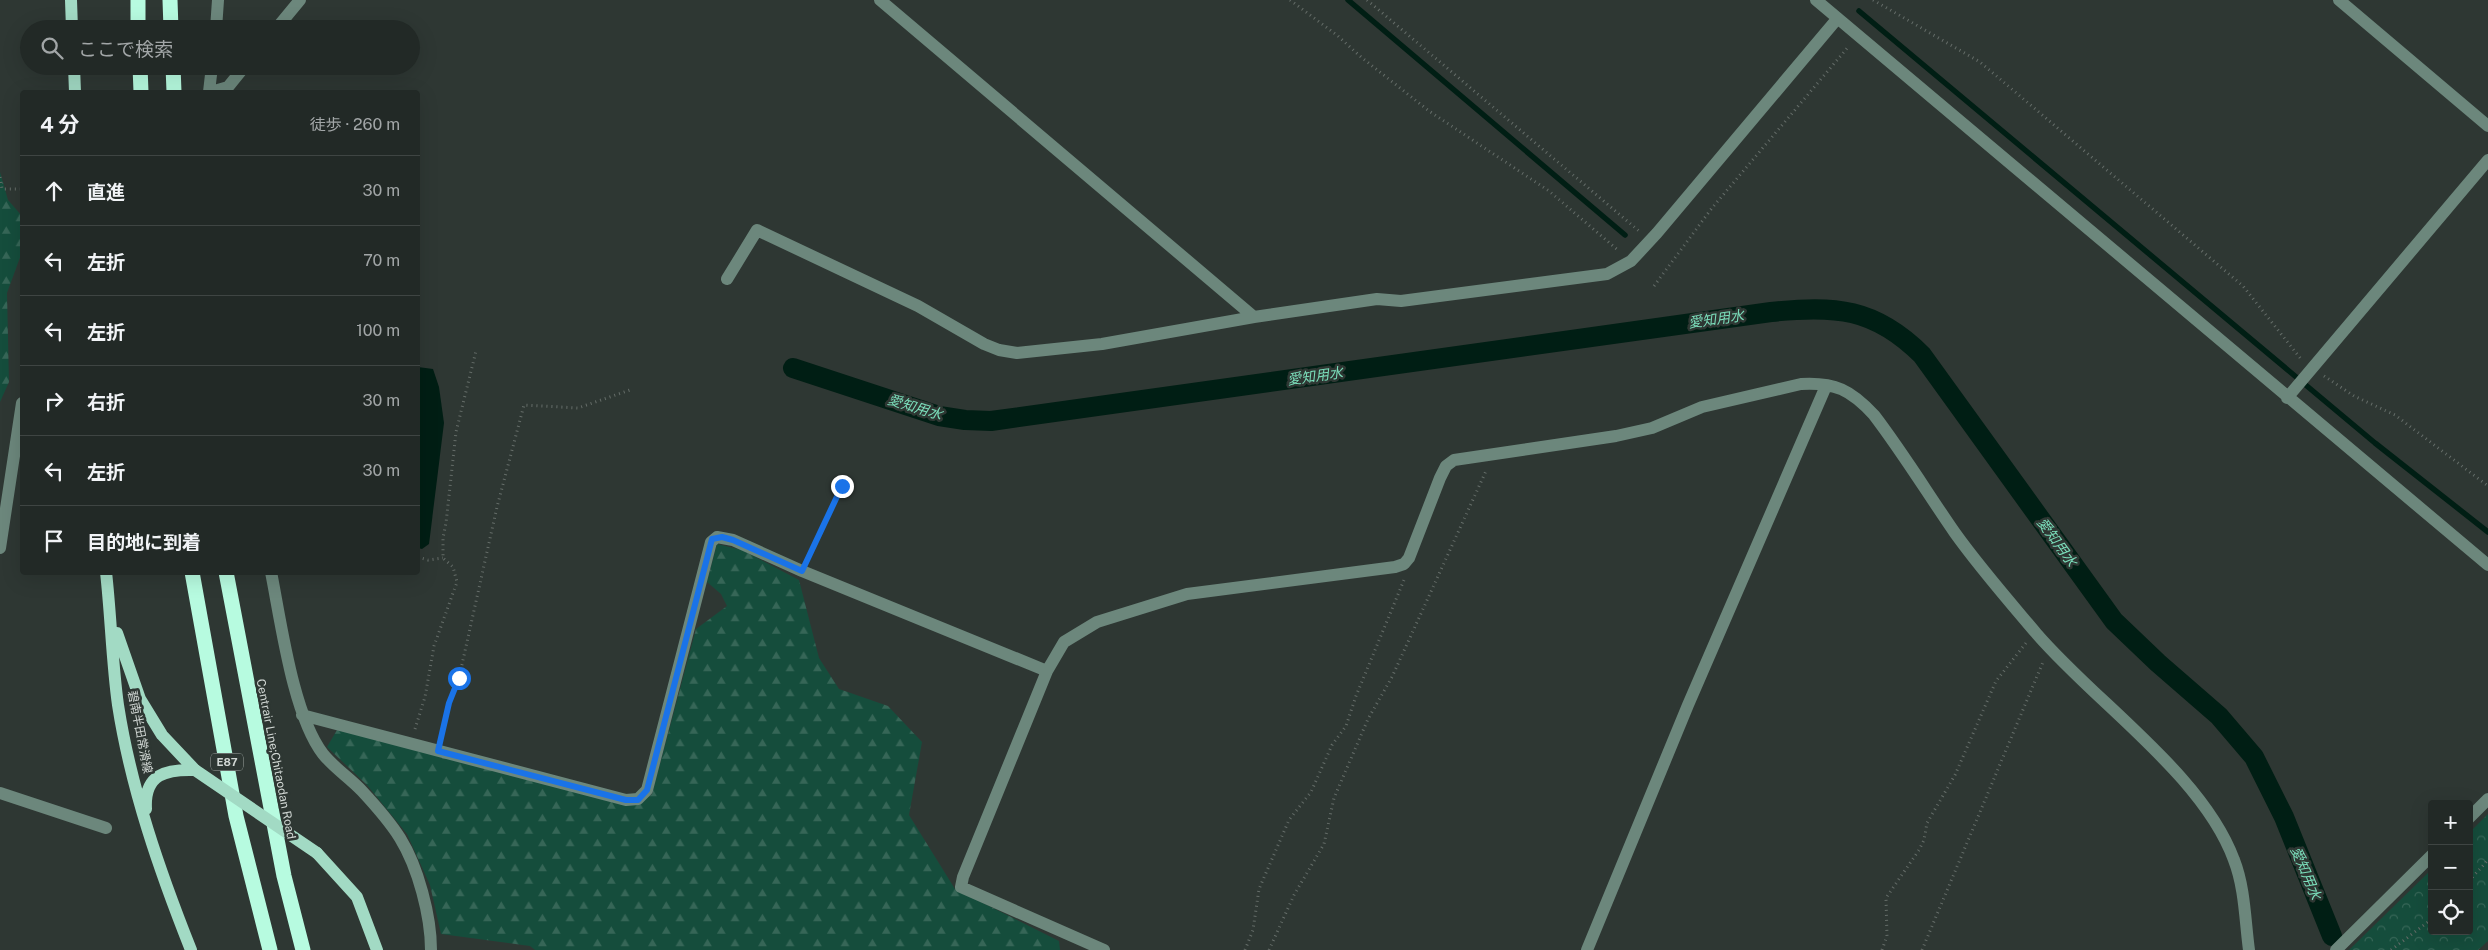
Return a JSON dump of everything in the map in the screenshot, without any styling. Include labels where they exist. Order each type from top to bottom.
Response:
[{"type":"highway","points":[[138,0],[138,20]]},
{"type":"highway","points":[[170,0],[171,20]]},
{"type":"highway","points":[[140,75],[141,90]]},
{"type":"highway","points":[[173,75],[174,90]]},
{"type":"highway","name":"E87","points":[[193,575],[236,816],[270,950]]},
{"type":"highway","name":"Centrair Line;Chitaodan Road","points":[[227,575],[278,847],[304,950]]},
{"type":"main road","points":[[71,0],[72,20]]},
{"type":"main road","points":[[74,75],[75,90]]},
{"type":"main road","name":"碧南半田常滑線","points":[[106,575],[118,706],[147,824],[191,950]]},
{"type":"main road","name":"碧南半田常滑線","points":[[110,614],[140,699],[162,734],[195,770],[317,852],[357,898],[377,950]]},
{"type":"main road","name":"碧南半田常滑線","points":[[147,824],[147,794],[152,782],[162,773],[175,770],[195,770]]},
{"type":"street","points":[[217,20],[218,0]]},
{"type":"street","points":[[283,20],[300,0]]},
{"type":"street","points":[[880,0],[1254,317]]},
{"type":"street","points":[[2339,0],[2488,126]]},
{"type":"street","points":[[1822,2],[1857,36],[2488,565]]},
{"type":"street","points":[[727,279],[756,230],[918,306],[984,344],[999,350],[1017,353],[1102,344],[1254,317],[1377,299],[1402,300],[1607,274],[1631,261],[1650,240],[1837,18]]},
{"type":"street","points":[[210,90],[211,75]]},
{"type":"street","points":[[217,90],[228,87],[238,75]]},
{"type":"street","points":[[2287,398],[2488,160]]},
{"type":"street","points":[[1104,950],[961,887],[963,877],[1047,671],[1064,642],[1097,622],[1187,594],[1395,567],[1404,564],[1409,558],[1446,466],[1454,460],[1494,452],[1616,436],[1652,428],[1702,407],[1800,384],[1814,383],[1844,389],[1859,399],[1874,415],[1957,535],[2035,632],[2162,759],[2193,793],[2221,832],[2234,860],[2241,882],[2249,950]]},
{"type":"street","points":[[1586,950],[1688,705],[1826,386]]},
{"type":"street","points":[[0,548],[20,416]]},
{"type":"street","points":[[302,715],[626,800],[638,800],[647,790],[712,539],[722,537],[1047,671]]},
{"type":"street","points":[[272,575],[302,715],[323,754],[362,791],[400,838],[422,888],[431,931],[431,950]]},
{"type":"street","points":[[0,793],[106,828]]},
{"type":"street","points":[[2473,814],[2488,799]]},
{"type":"street","points":[[2336,950],[2428,859]]},
{"type":"path","points":[[1290,0],[1338,36],[1361,57],[1429,111],[1489,154],[1549,191],[1631,261]]},
{"type":"path","points":[[1367,0],[1650,240]]},
{"type":"path","points":[[1873,0],[1988,69],[2242,286],[2303,362],[2354,396],[2395,415],[2488,486]]},
{"type":"path","points":[[1654,286],[1712,208],[1857,36]]},
{"type":"path","points":[[0,177],[2,190],[20,189]]},
{"type":"path","points":[[410,743],[425,697],[434,646],[457,582],[453,567],[443,558],[443,538],[456,432],[476,351]]},
{"type":"path","points":[[438,751],[449,703],[459,678],[497,507],[524,406],[578,408],[630,390]]},
{"type":"path","points":[[1269,950],[1294,895],[1324,844],[1334,798],[1364,728],[1392,677],[1494,452]]},
{"type":"path","points":[[802,571],[842,486]]},
{"type":"path","points":[[420,558],[428,560],[443,558]]},
{"type":"path","points":[[1245,950],[1252,930],[1259,889],[1289,820],[1306,801],[1332,745],[1351,716],[1356,696],[1404,586],[1404,564]]},
{"type":"path","points":[[1882,950],[1887,936],[1886,898],[1921,845],[1928,823],[1955,775],[1996,681],[2035,632]]},
{"type":"path","points":[[1922,950],[2049,648]]},
{"type":"path","points":[[2473,877],[2488,860]]},
{"type":"path","points":[[2392,950],[2428,922]]},
{"type":"green space","points":[[0,172],[8,200],[20,214],[20,257],[7,293],[9,382],[0,402]]},
{"type":"green space","points":[[717,544],[742,550],[799,580],[819,658],[839,689],[888,706],[922,742],[909,815],[955,889],[1059,941],[1060,950],[535,950],[530,946],[441,934],[430,885],[407,834],[367,785],[327,747],[337,730],[641,803],[652,794],[696,629],[727,606],[721,594],[707,582]]},
{"type":"green space","points":[[2488,814],[2488,941],[2478,950],[2349,950],[2428,873],[2428,935],[2473,935],[2473,829]]},
{"type":"shaded area","points":[[420,367],[433,369],[439,387],[444,423],[429,544],[420,548]]},
{"type":"waterway","points":[[1348,0],[1625,235]]},
{"type":"waterway","points":[[1859,11],[2375,443],[2488,532]]},
{"type":"waterway","name":"愛知用水","points":[[793,368],[939,416],[991,421],[1771,312],[1815,309],[1835,310],[1853,313],[1870,319],[1888,327],[1905,339],[1922,355],[2114,621],[2158,663],[2219,716],[2254,757],[2284,817],[2332,936]]},
{"type":"route","points":[[459,678],[449,703],[438,751],[626,800],[638,800],[647,790],[712,539],[722,537],[733,540],[802,571],[842,486]]}]
